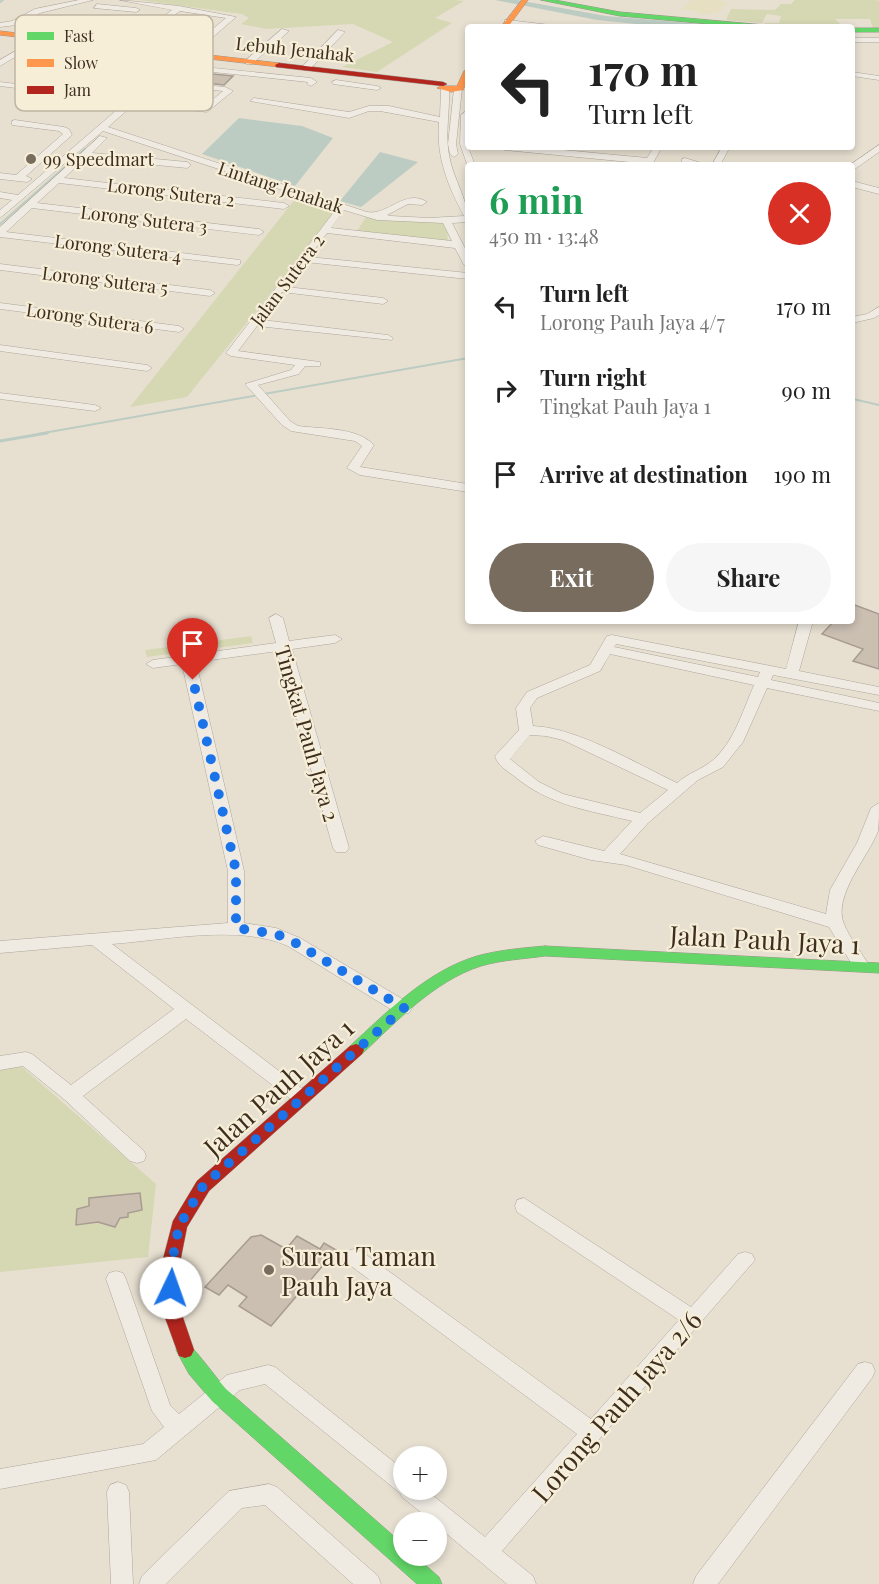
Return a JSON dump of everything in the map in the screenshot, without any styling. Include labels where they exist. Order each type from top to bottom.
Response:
[{"type":"street","points":[[29,15],[89,0]]},
{"type":"street","points":[[124,0],[232,16],[213,36]]},
{"type":"street","points":[[544,0],[620,14],[732,24]]},
{"type":"street","points":[[513,24],[521,5]]},
{"type":"street","points":[[97,6],[170,15],[179,8]]},
{"type":"street","points":[[0,25],[15,22]]},
{"type":"street","points":[[855,30],[879,30]]},
{"type":"street","points":[[249,62],[285,31]]},
{"type":"street","points":[[306,68],[341,32]]},
{"type":"street","name":"Lebuh Jenahak","points":[[0,33],[15,35]]},
{"type":"street","points":[[855,40],[879,40]]},
{"type":"street","points":[[0,64],[15,54]]},
{"type":"street","name":"Lebuh Jenahak","points":[[213,55],[249,62],[454,83]]},
{"type":"street","name":"Lebuh Jenahak","points":[[213,60],[342,79],[454,83]]},
{"type":"street","points":[[213,70],[311,80],[313,82],[311,84]]},
{"type":"street","points":[[855,74],[879,78]]},
{"type":"street","points":[[342,79],[377,88]]},
{"type":"street","points":[[454,83],[443,120],[450,179],[465,211]]},
{"type":"street","points":[[454,83],[459,104],[447,144],[465,190]]},
{"type":"street","points":[[0,84],[15,86]]},
{"type":"street","points":[[213,88],[229,91],[213,105]]},
{"type":"street","points":[[254,101],[350,115],[356,115],[365,109],[378,108],[443,120]]},
{"type":"street","points":[[0,215],[118,111]]},
{"type":"street","points":[[15,123],[61,129],[68,135],[18,178]]},
{"type":"street","name":"Lintang Jenahak","points":[[99,127],[377,217],[398,221],[446,221],[465,218]]},
{"type":"street","points":[[0,233],[103,138]]},
{"type":"street","points":[[447,144],[465,144]]},
{"type":"street","points":[[855,166],[879,148]]},
{"type":"street","points":[[536,150],[650,161],[656,150]]},
{"type":"street","points":[[85,155],[187,165]]},
{"type":"street","points":[[0,176],[39,181]]},
{"type":"street","name":"Lorong Sutera 2","points":[[58,180],[284,206]]},
{"type":"street","points":[[855,185],[879,190]]},
{"type":"street","points":[[0,195],[20,198]]},
{"type":"street","points":[[377,217],[406,201],[422,202]]},
{"type":"street","name":"Lorong Sutera 3","points":[[30,205],[259,232]]},
{"type":"street","name":"Jalan Sutera 2","points":[[302,362],[231,352],[342,207]]},
{"type":"street","points":[[446,221],[465,257]]},
{"type":"street","points":[[325,230],[457,244]]},
{"type":"street","name":"Lorong Sutera 4","points":[[0,233],[237,262]]},
{"type":"street","points":[[303,259],[465,276]]},
{"type":"street","name":"Lorong Sutera 5","points":[[0,267],[210,293]]},
{"type":"street","points":[[280,289],[383,301]]},
{"type":"street","name":"Lorong Sutera 6","points":[[0,306],[179,329]]},
{"type":"street","points":[[855,319],[870,316],[879,310]]},
{"type":"street","points":[[255,322],[388,338]]},
{"type":"street","points":[[0,348],[147,368]]},
{"type":"street","points":[[316,364],[302,362],[295,372],[251,384],[286,423],[295,429],[358,438],[366,442],[368,445],[353,468],[465,488]]},
{"type":"street","points":[[0,396],[95,408]]},
{"type":"street","name":"Tingkat Pauh Jaya 2","points":[[276,618],[341,848]]},
{"type":"street","points":[[791,674],[805,624]]},
{"type":"street","points":[[153,664],[335,639]]},
{"type":"street","points":[[642,819],[558,798],[534,784],[504,761],[502,756],[516,744],[526,730],[523,708],[532,695],[595,668],[612,639],[766,675],[879,706]]},
{"type":"street","points":[[188,659],[236,871],[236,928]]},
{"type":"street","points":[[766,675],[791,674],[879,692]]},
{"type":"street","points":[[609,856],[642,819],[693,777],[718,764],[736,742],[766,675]]},
{"type":"street","points":[[526,730],[547,731],[568,737],[678,789]]},
{"type":"street","points":[[862,967],[835,923],[832,909],[838,890],[865,843],[879,808]]},
{"type":"street","points":[[543,841],[591,855],[609,856],[835,923]]},
{"type":"street","points":[[0,948],[236,928],[276,934],[294,942],[404,1008]]},
{"type":"street","points":[[96,940],[302,1098]]},
{"type":"street","name":"Jalan Pauh Jaya 1","points":[[432,1584],[219,1395],[196,1368],[182,1345],[171,1309],[171,1267],[179,1226],[203,1186],[404,1008],[442,978],[473,963],[509,955],[545,951],[879,969]]},
{"type":"street","points":[[71,1095],[187,1009]]},
{"type":"street","points":[[0,1063],[26,1059],[71,1095],[137,1156]]},
{"type":"street","points":[[524,1206],[693,1319]]},
{"type":"street","points":[[354,1257],[592,1433]]},
{"type":"street","name":"Lorong Pauh Jaya 2/6","points":[[487,1552],[745,1260]]},
{"type":"street","points":[[116,1279],[162,1410],[179,1428]]},
{"type":"street","points":[[704,1584],[865,1371]]},
{"type":"street","points":[[0,1479],[148,1453],[234,1382],[268,1374],[393,1475]]},
{"type":"street","points":[[118,1492],[122,1584]]},
{"type":"street","points":[[150,1584],[237,1498],[269,1494],[370,1584]]},
{"type":"street","points":[[422,1500],[525,1584]]},
{"type":"shaded area","points":[[495,0],[517,0],[606,16],[702,24],[636,24],[597,20]]},
{"type":"shaded area","points":[[692,0],[717,0],[728,3],[717,13],[702,15],[698,12],[680,9]]},
{"type":"shaded area","points":[[239,118],[302,126],[333,138],[295,186],[202,154]]},
{"type":"shaded area","points":[[380,152],[418,162],[361,207],[340,201]]},
{"type":"green space","points":[[139,0],[464,1],[435,18],[452,23],[377,72],[342,67],[393,42],[353,24],[266,29],[241,24],[249,18],[242,14]]},
{"type":"green space","points":[[795,0],[876,0],[879,1],[879,29],[873,29],[870,19],[835,19],[840,24],[764,24],[779,23],[781,16],[767,14],[762,23],[726,20],[731,9],[775,10],[781,4],[791,4]]},
{"type":"green space","points":[[296,198],[336,212],[187,397],[130,407]]},
{"type":"green space","points":[[366,217],[398,221],[446,221],[448,241],[357,231]]},
{"type":"green space","points":[[251,636],[253,643],[147,657],[145,650]]},
{"type":"green space","points":[[22,1067],[156,1184],[148,1257],[0,1272],[0,1069]]},
{"type":"building","points":[[213,74],[233,76],[224,85],[213,84]]},
{"type":"building","points":[[855,605],[879,614],[879,669],[853,661],[863,649],[822,634],[831,624],[855,624]]},
{"type":"building","points":[[140,1193],[142,1210],[128,1213],[128,1217],[120,1218],[115,1227],[98,1222],[76,1225],[77,1209],[89,1206],[89,1198]]},
{"type":"building","name":"Surau Taman Pauh Jaya","points":[[261,1235],[286,1249],[297,1236],[320,1249],[324,1243],[336,1250],[308,1283],[313,1286],[306,1295],[300,1292],[271,1326],[239,1306],[247,1297],[228,1285],[219,1295],[205,1287],[251,1237]]},
{"type":"waterway","points":[[0,224],[85,149]]},
{"type":"waterway","points":[[38,434],[465,359]]},
{"type":"waterway","points":[[855,399],[879,405]]},
{"type":"waterway","points":[[0,441],[47,433]]},
{"type":"traffic: fast","points":[[544,0],[620,14],[732,24]]},
{"type":"traffic: fast","points":[[855,30],[879,30]]},
{"type":"traffic: fast","points":[[356,1050],[410,1002],[439,981],[471,964],[498,957],[545,951],[879,968]]},
{"type":"traffic: fast","points":[[185,1350],[196,1368],[219,1395],[432,1584]]},
{"type":"traffic: slow","points":[[506,24],[525,0]]},
{"type":"traffic: slow","points":[[0,33],[15,35]]},
{"type":"traffic: slow","points":[[213,57],[279,65]]},
{"type":"traffic: slow","points":[[441,88],[451,90],[460,88],[465,77]]},
{"type":"traffic: jam","points":[[279,65],[443,84]]},
{"type":"traffic: jam","points":[[185,1350],[171,1309],[170,1267],[179,1226],[203,1186],[356,1050]]},
{"type":"place","name":"99 Speedmart","points":[[31,159]]},
{"type":"place","name":"Surau Taman Pauh Jaya","points":[[269,1270]]},
{"type":"route","points":[[171,1288],[171,1267],[179,1226],[203,1186],[404,1008],[294,942],[276,934],[236,928],[236,871],[193,680]]}]
